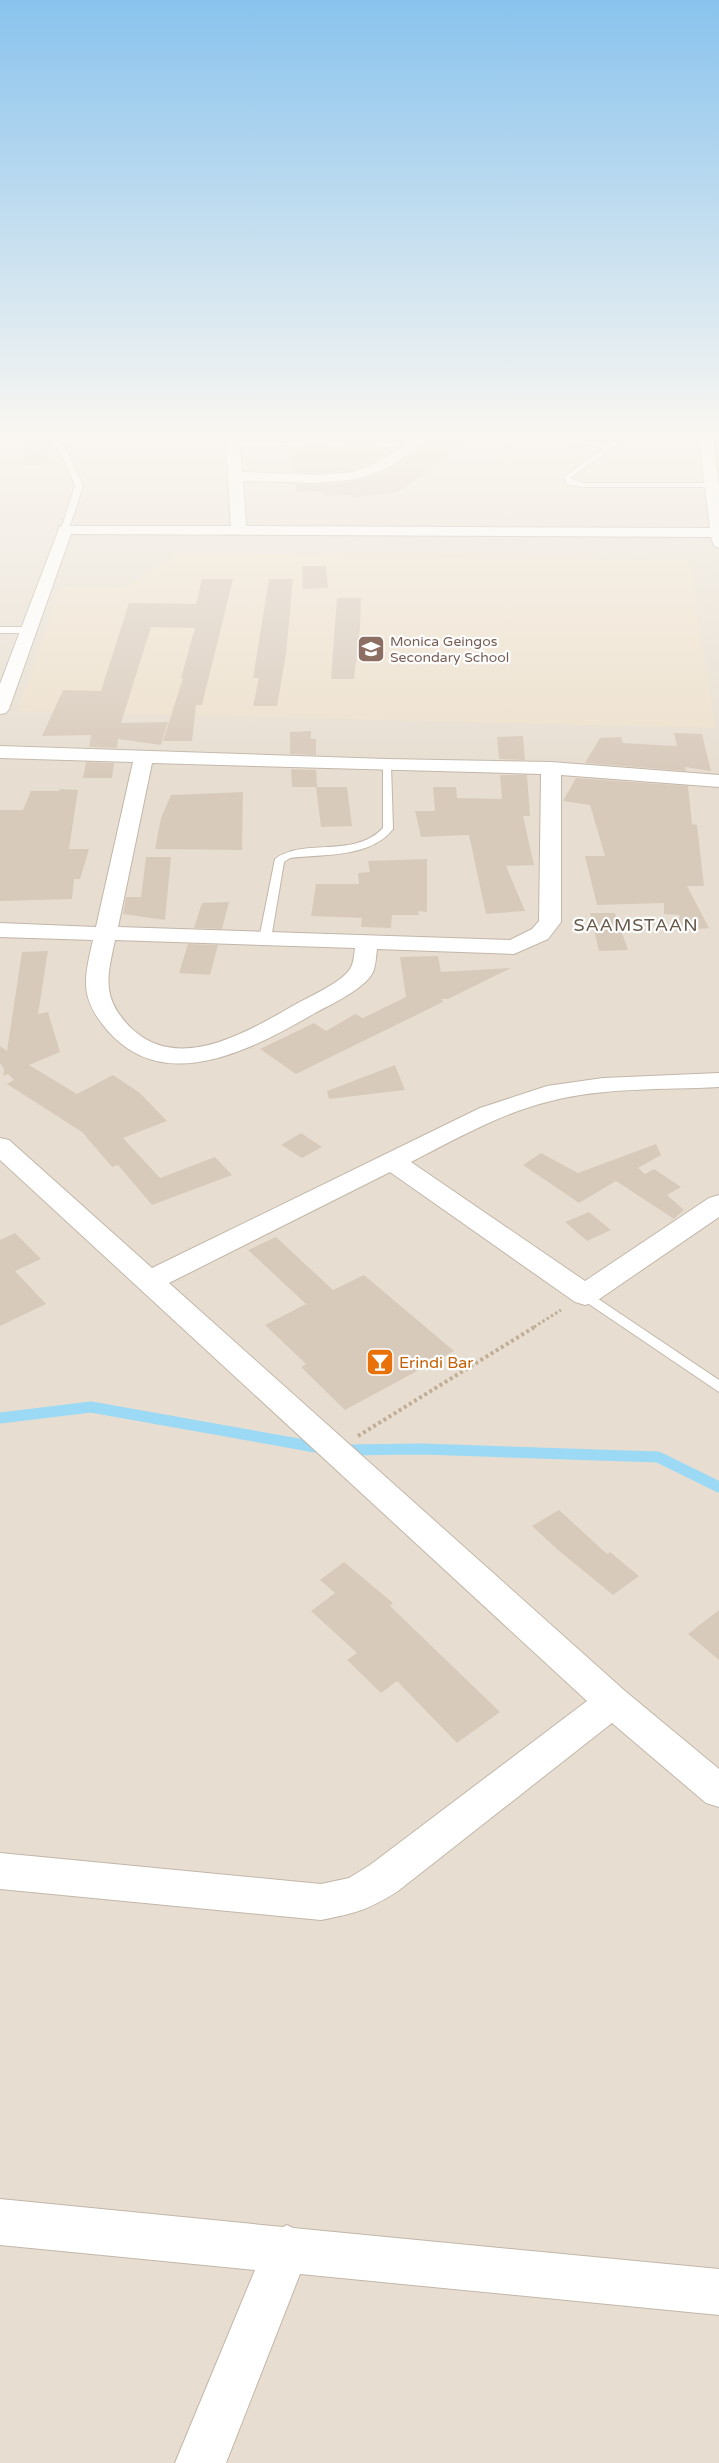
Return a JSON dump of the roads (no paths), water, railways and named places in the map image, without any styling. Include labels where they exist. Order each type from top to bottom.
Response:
[{"type":"street","points":[[0,708],[59,546]]},
{"type":"street","points":[[0,752],[386,766],[551,768],[719,781]]},
{"type":"street","points":[[143,758],[96,976],[96,997],[108,1017],[126,1037],[155,1054],[189,1057],[218,1050],[265,1030],[336,992],[362,971],[367,943]]},
{"type":"street","points":[[0,930],[514,948],[540,934],[550,922],[551,768]]},
{"type":"street","points":[[148,1282],[489,1113],[547,1094],[603,1085],[719,1080]]},
{"type":"street","points":[[0,1146],[612,1702],[719,1791]]},
{"type":"street","points":[[393,1162],[586,1295],[719,1204]]},
{"type":"street","points":[[0,1871],[321,1902],[357,1895],[384,1878],[612,1702]]},
{"type":"street","points":[[0,2222],[287,2248],[719,2292]]},
{"type":"street","points":[[200,2463],[211,2441],[287,2248]]},
{"type":"lane","points":[[0,630],[28,630]]},
{"type":"lane","points":[[265,939],[279,861],[287,856],[371,844],[383,837],[388,829],[386,766]]},
{"type":"lane","points":[[586,1295],[719,1388]]},
{"type":"waterway","points":[[0,1418],[91,1407],[321,1448]]},
{"type":"waterway","points":[[344,1450],[422,1449],[658,1457],[719,1487]]},
{"type":"place","name":"Monica Geingos Secondary School","points":[[371,649]]},
{"type":"place","name":"Erindi Bar","points":[[380,1362]]},
{"type":"district","name":"SAAMSTAAN","points":[[636,925]]}]
